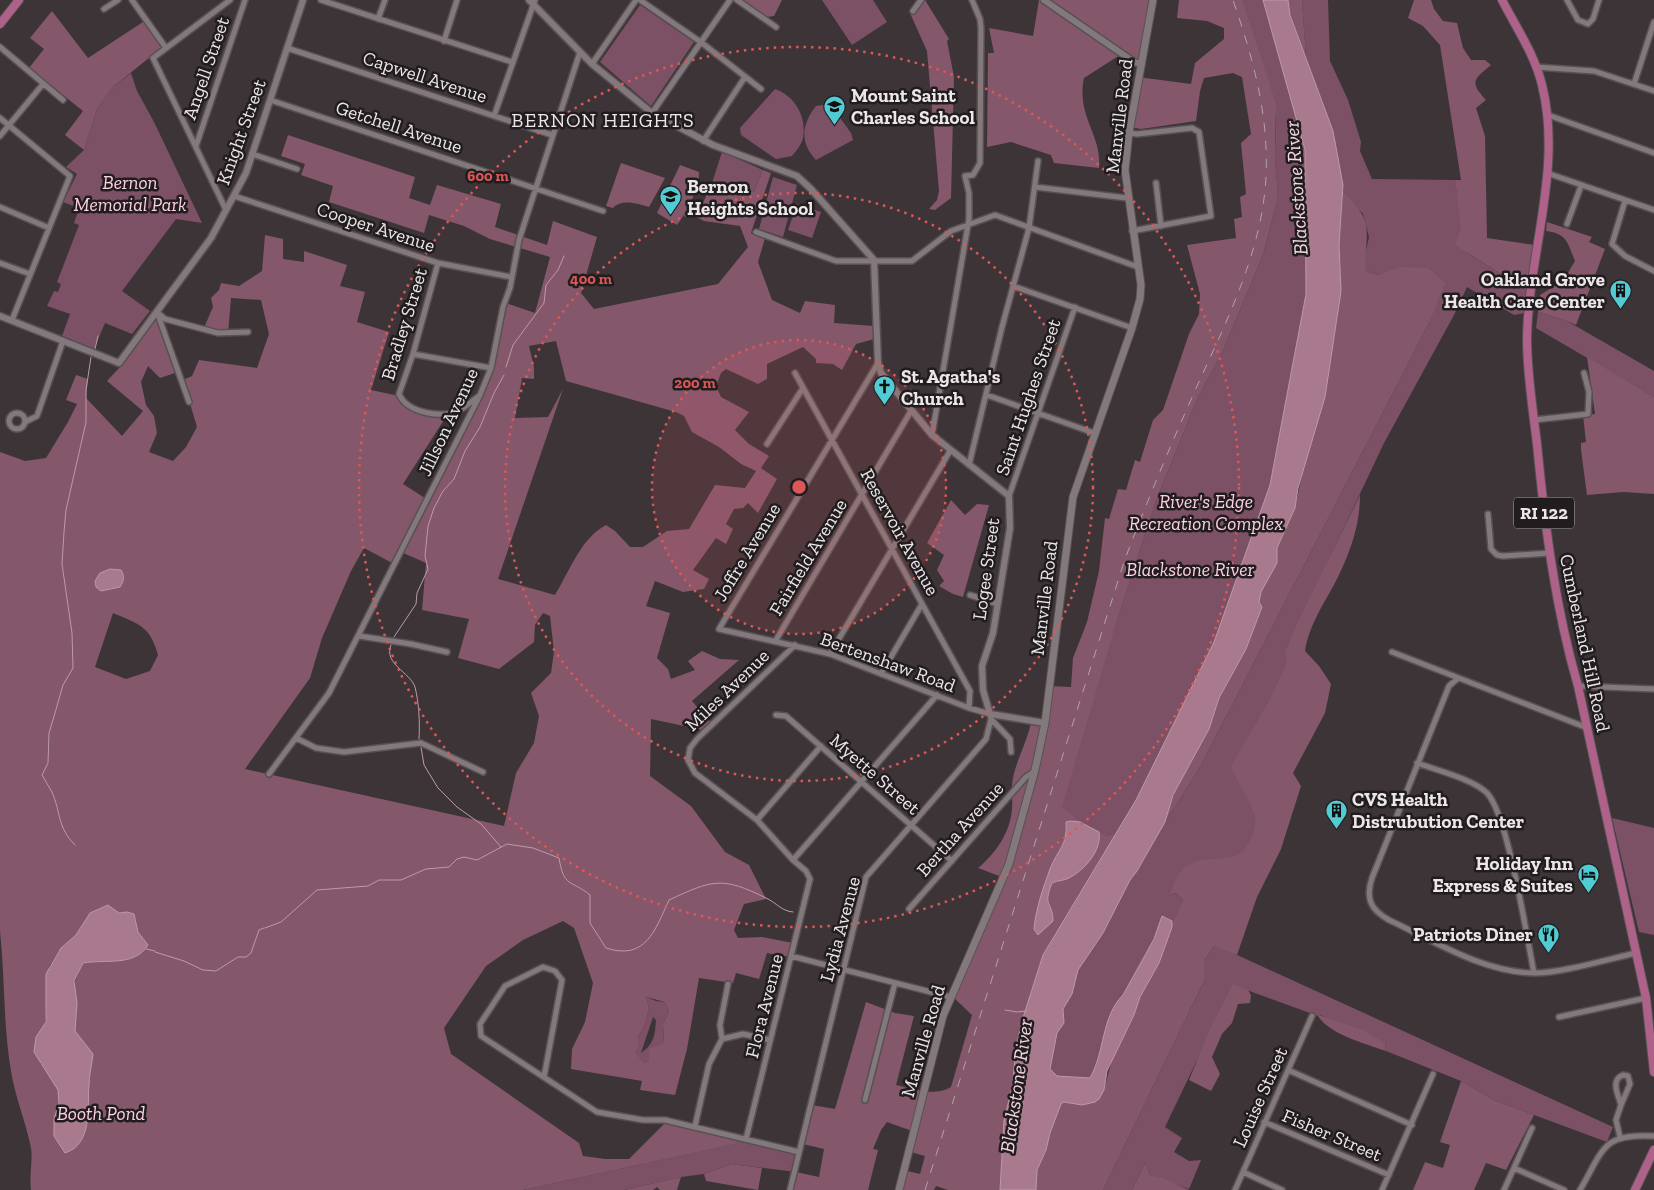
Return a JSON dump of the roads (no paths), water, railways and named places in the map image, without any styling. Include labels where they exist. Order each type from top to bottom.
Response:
[{"type":"main road","points":[[0,24],[20,0]]},
{"type":"main road","name":"Manville Road","points":[[899,1190],[943,1016],[1010,864],[1035,770],[1045,723],[1073,497],[1132,328],[1140,299],[1138,267],[1125,170],[1129,133],[1153,0]]},
{"type":"main road","name":"Cumberland Hill Road","points":[[1502,0],[1536,67],[1542,82],[1548,115],[1550,140],[1547,173],[1528,327],[1534,420],[1550,553],[1585,727],[1636,953],[1649,999]]},
{"type":"main road","points":[[1649,999],[1654,993]]},
{"type":"main road","name":"RI 122","points":[[1649,999],[1654,1072]]},
{"type":"main road","points":[[1650,1034],[1654,1022]]},
{"type":"main road","points":[[1635,1190],[1654,1150]]},
{"type":"street","points":[[104,9],[118,0]]},
{"type":"street","points":[[132,0],[166,48]]},
{"type":"street","points":[[226,210],[153,58],[230,0]]},
{"type":"street","name":"Angell Street","points":[[196,146],[245,0]]},
{"type":"street","name":"Knight Street","points":[[64,341],[119,363],[211,238],[246,173],[303,0]]},
{"type":"street","points":[[321,0],[512,62]]},
{"type":"street","points":[[378,18],[385,0]]},
{"type":"street","points":[[444,40],[457,0]]},
{"type":"street","points":[[592,64],[636,0]]},
{"type":"street","points":[[640,0],[702,43],[761,89]]},
{"type":"street","points":[[652,113],[668,86],[702,43],[730,0]]},
{"type":"street","points":[[736,0],[776,28]]},
{"type":"street","points":[[913,11],[921,0]]},
{"type":"street","points":[[932,435],[966,226],[969,219],[969,193],[965,176],[973,174],[978,169],[980,163],[981,28],[980,18],[972,0]]},
{"type":"street","points":[[1044,0],[1134,62],[1141,64]]},
{"type":"street","points":[[1567,0],[1580,21],[1588,24],[1592,21],[1599,0]]},
{"type":"street","points":[[494,116],[532,1],[592,64],[652,113],[703,141],[797,176],[874,260]]},
{"type":"street","points":[[1634,84],[1654,22]]},
{"type":"street","points":[[0,47],[63,100]]},
{"type":"street","name":"Capwell Avenue","points":[[287,48],[552,135]]},
{"type":"street","name":"Jillson Avenue","points":[[269,774],[329,693],[480,395],[491,368],[519,240],[580,52]]},
{"type":"street","points":[[1536,67],[1594,71],[1654,91]]},
{"type":"street","points":[[703,141],[745,77]]},
{"type":"street","points":[[0,136],[43,84]]},
{"type":"street","name":"Getchell Avenue","points":[[270,100],[603,211]]},
{"type":"street","points":[[1548,115],[1654,153]]},
{"type":"street","points":[[0,118],[70,176],[12,320]]},
{"type":"street","points":[[1129,133],[1138,134],[1192,128],[1199,132],[1211,216],[1132,231]]},
{"type":"street","points":[[252,154],[297,169]]},
{"type":"street","points":[[969,465],[1029,228],[1038,161]]},
{"type":"street","points":[[1547,173],[1654,210]]},
{"type":"street","points":[[1156,183],[1162,226]]},
{"type":"street","points":[[1567,224],[1581,186]]},
{"type":"street","points":[[1035,188],[1128,198]]},
{"type":"street","name":"Cooper Avenue","points":[[234,196],[438,263],[511,277]]},
{"type":"street","points":[[1625,201],[1612,244],[1625,256],[1654,271]]},
{"type":"street","points":[[0,206],[49,228]]},
{"type":"street","points":[[756,232],[836,261],[912,261],[951,231],[995,216],[1138,267]]},
{"type":"street","name":"Logee Street","points":[[874,260],[878,363],[881,373],[932,435],[1009,496],[1010,528],[998,604],[993,633],[982,666],[983,690],[991,716],[1010,739],[1011,752]]},
{"type":"street","points":[[0,263],[30,274]]},
{"type":"street","name":"Bradley Street","points":[[438,263],[413,354],[399,394],[408,405],[420,411],[444,415],[460,410],[480,395]]},
{"type":"street","points":[[1013,286],[1132,328]]},
{"type":"street","name":"Saint Hughes Street","points":[[1009,496],[1075,308]]},
{"type":"street","points":[[157,312],[165,319],[218,333],[248,332]]},
{"type":"street","points":[[157,312],[189,402]]},
{"type":"street","points":[[0,316],[64,341],[37,416],[25,422]]},
{"type":"street","points":[[413,354],[491,368]]},
{"type":"street","name":"Joffre Avenue","points":[[719,628],[878,363]]},
{"type":"street","name":"Reservoir Avenue","points":[[795,373],[970,691],[969,708]]},
{"type":"street","points":[[1534,420],[1588,414],[1588,392],[1584,373]]},
{"type":"street","points":[[767,444],[803,388]]},
{"type":"street","points":[[987,395],[1094,433]]},
{"type":"street","name":"Fairfield Avenue","points":[[776,640],[911,411]]},
{"type":"street","points":[[830,654],[950,451]]},
{"type":"street","points":[[1488,514],[1491,549],[1497,555],[1550,553]]},
{"type":"street","points":[[970,595],[998,604]]},
{"type":"street","points":[[881,674],[922,604]]},
{"type":"street","name":"Bertenshaw Road","points":[[719,628],[830,654],[991,716],[1045,723]]},
{"type":"street","points":[[359,636],[447,652]]},
{"type":"street","name":"Miles Avenue","points":[[757,820],[695,773],[688,760],[690,748],[697,739],[795,645]]},
{"type":"street","points":[[1392,652],[1457,679],[1464,678],[1585,727]]},
{"type":"street","points":[[1457,679],[1449,686],[1370,884],[1368,896],[1371,906],[1378,914],[1389,920],[1475,960],[1507,970],[1534,973],[1636,953]]},
{"type":"street","points":[[1578,686],[1654,689]]},
{"type":"street","points":[[821,746],[757,820],[793,860],[937,696]]},
{"type":"street","name":"Myette Street","points":[[776,715],[786,716],[952,861]]},
{"type":"street","name":"Lydia Avenue","points":[[790,1190],[866,878],[986,739],[991,716]]},
{"type":"street","points":[[296,738],[316,748],[344,752],[421,743],[484,772]]},
{"type":"street","points":[[1417,763],[1480,787],[1495,806],[1519,897],[1534,973]]},
{"type":"street","name":"Bertha Avenue","points":[[909,909],[1026,777],[1035,770]]},
{"type":"street","name":"Flora Avenue","points":[[746,1139],[810,879],[806,871],[793,860]]},
{"type":"street","points":[[792,956],[950,997]]},
{"type":"street","points":[[544,1076],[562,980],[555,971],[543,967],[505,986],[480,1024],[481,1036],[598,1112],[644,1120],[665,1120],[800,1152]]},
{"type":"street","points":[[865,1100],[895,983]]},
{"type":"street","points":[[695,1126],[709,1064],[722,1039],[720,1025],[728,984]]},
{"type":"street","points":[[1559,1017],[1649,999]]},
{"type":"street","name":"Louise Street","points":[[1235,1190],[1312,1016]]},
{"type":"street","points":[[722,1039],[743,1034],[770,1040]]},
{"type":"street","points":[[1288,1070],[1412,1125]]},
{"type":"street","points":[[1382,1190],[1433,1074]]},
{"type":"street","points":[[1620,1138],[1616,1120],[1630,1084],[1628,1076],[1622,1075],[1618,1077],[1615,1083],[1621,1105]]},
{"type":"street","name":"Fisher Street","points":[[1264,1122],[1389,1176]]},
{"type":"street","points":[[1504,1190],[1532,1128]]},
{"type":"street","points":[[1580,1190],[1603,1150],[1610,1142],[1629,1134],[1654,1136]]},
{"type":"street","points":[[1514,1168],[1564,1190]]},
{"type":"street","points":[[1243,1172],[1282,1190]]},
{"type":"water","name":"Blackstone River","points":[[1263,0],[1288,0],[1290,15],[1333,131],[1343,185],[1339,245],[1341,291],[1325,397],[1298,488],[1295,508],[1277,548],[1277,563],[1261,592],[1259,602],[1262,607],[1246,649],[1219,698],[1209,729],[1173,795],[1165,822],[1130,880],[1103,933],[1078,970],[1072,994],[1063,1009],[1064,1023],[1057,1033],[1050,1069],[1057,1076],[1090,1078],[1095,1068],[1111,1014],[1154,939],[1162,916],[1172,921],[1172,927],[1159,963],[1140,997],[1134,1015],[1107,1071],[1104,1090],[1099,1099],[1082,1105],[1064,1102],[1061,1104],[1046,1150],[1037,1170],[1036,1190],[1000,1190],[1004,1120],[1012,1088],[1016,1050],[1021,1024],[1043,955],[1136,800],[1214,642],[1270,485],[1306,294],[1305,150]]},
{"type":"water","points":[[110,569],[121,570],[123,576],[122,583],[120,587],[101,591],[96,587],[95,581],[100,573]]},
{"type":"water","points":[[1066,822],[1080,822],[1099,832],[1098,846],[1087,864],[1076,874],[1052,883],[1048,901],[1053,921],[1038,935],[1034,929],[1040,898],[1050,869],[1064,842]]},
{"type":"water","name":"Booth Pond","points":[[108,905],[119,913],[127,912],[134,914],[138,932],[148,945],[135,957],[128,959],[83,963],[74,981],[77,1003],[75,1031],[93,1054],[89,1081],[87,1124],[80,1142],[65,1153],[54,1136],[54,1119],[59,1103],[58,1090],[34,1052],[36,1037],[46,1022],[46,974],[61,948],[76,935],[90,913]]},
{"type":"waterway","points":[[506,367],[513,345],[544,303],[546,285],[558,270],[564,256]]},
{"type":"waterway","points":[[95,349],[98,336]]},
{"type":"waterway","points":[[75,845],[62,826],[52,792],[42,775],[48,763],[49,733],[63,685],[73,668],[72,633],[62,564],[66,510],[86,422],[86,390],[91,357]]},
{"type":"waterway","points":[[394,637],[416,604],[417,593],[428,569],[425,556],[428,526],[434,508],[443,491],[454,479],[465,451],[480,427],[494,393],[504,375]]},
{"type":"waterway","points":[[391,645],[390,652],[394,663],[415,687],[419,713],[419,739]]},
{"type":"waterway","points":[[421,747],[424,765],[438,788],[457,807],[481,824],[501,847]]},
{"type":"waterway","points":[[265,928],[281,922],[317,890],[368,886],[379,880],[401,880],[426,869],[449,867],[457,859],[464,857],[477,860],[507,844],[533,848],[559,858],[566,879],[590,895],[590,923],[606,948],[620,951],[631,950],[640,946],[653,932],[669,900],[696,888],[717,883],[738,886],[766,898],[785,910],[793,912]]},
{"type":"waterway","points":[[155,952],[184,961],[203,970],[216,971],[238,957],[246,957],[251,953],[259,930],[264,928]]},
{"type":"waterway","points":[[146,949],[155,951]]},
{"type":"waterway","name":"Blackstone River","points":[[1005,1010],[1026,1011]]},
{"type":"railway","points":[[925,1190],[1125,559],[1166,456],[1240,289],[1257,234],[1263,206],[1266,177],[1265,131],[1253,65],[1233,0]]},
{"type":"place","name":"Mount Saint Charles School","points":[[835,125]]},
{"type":"place","name":"Bernon Heights School","points":[[671,216]]},
{"type":"place","name":"Oakland Grove Health Care Center","points":[[1621,309]]},
{"type":"place","name":"St. Agatha's Church","points":[[885,406]]},
{"type":"place","name":"CVS Health Distrubution Center","points":[[1336,829]]},
{"type":"place","name":"Holiday Inn Express & Suites","points":[[1589,893]]},
{"type":"place","name":"Patriots Diner","points":[[1549,953]]},
{"type":"district","name":"BERNON HEIGHTS","points":[[603,120]]},
{"type":"park label","name":"Bernon Memorial Park","points":[[130,193]]},
{"type":"park label","name":"River's Edge Recreation Complex","points":[[1206,512]]}]
